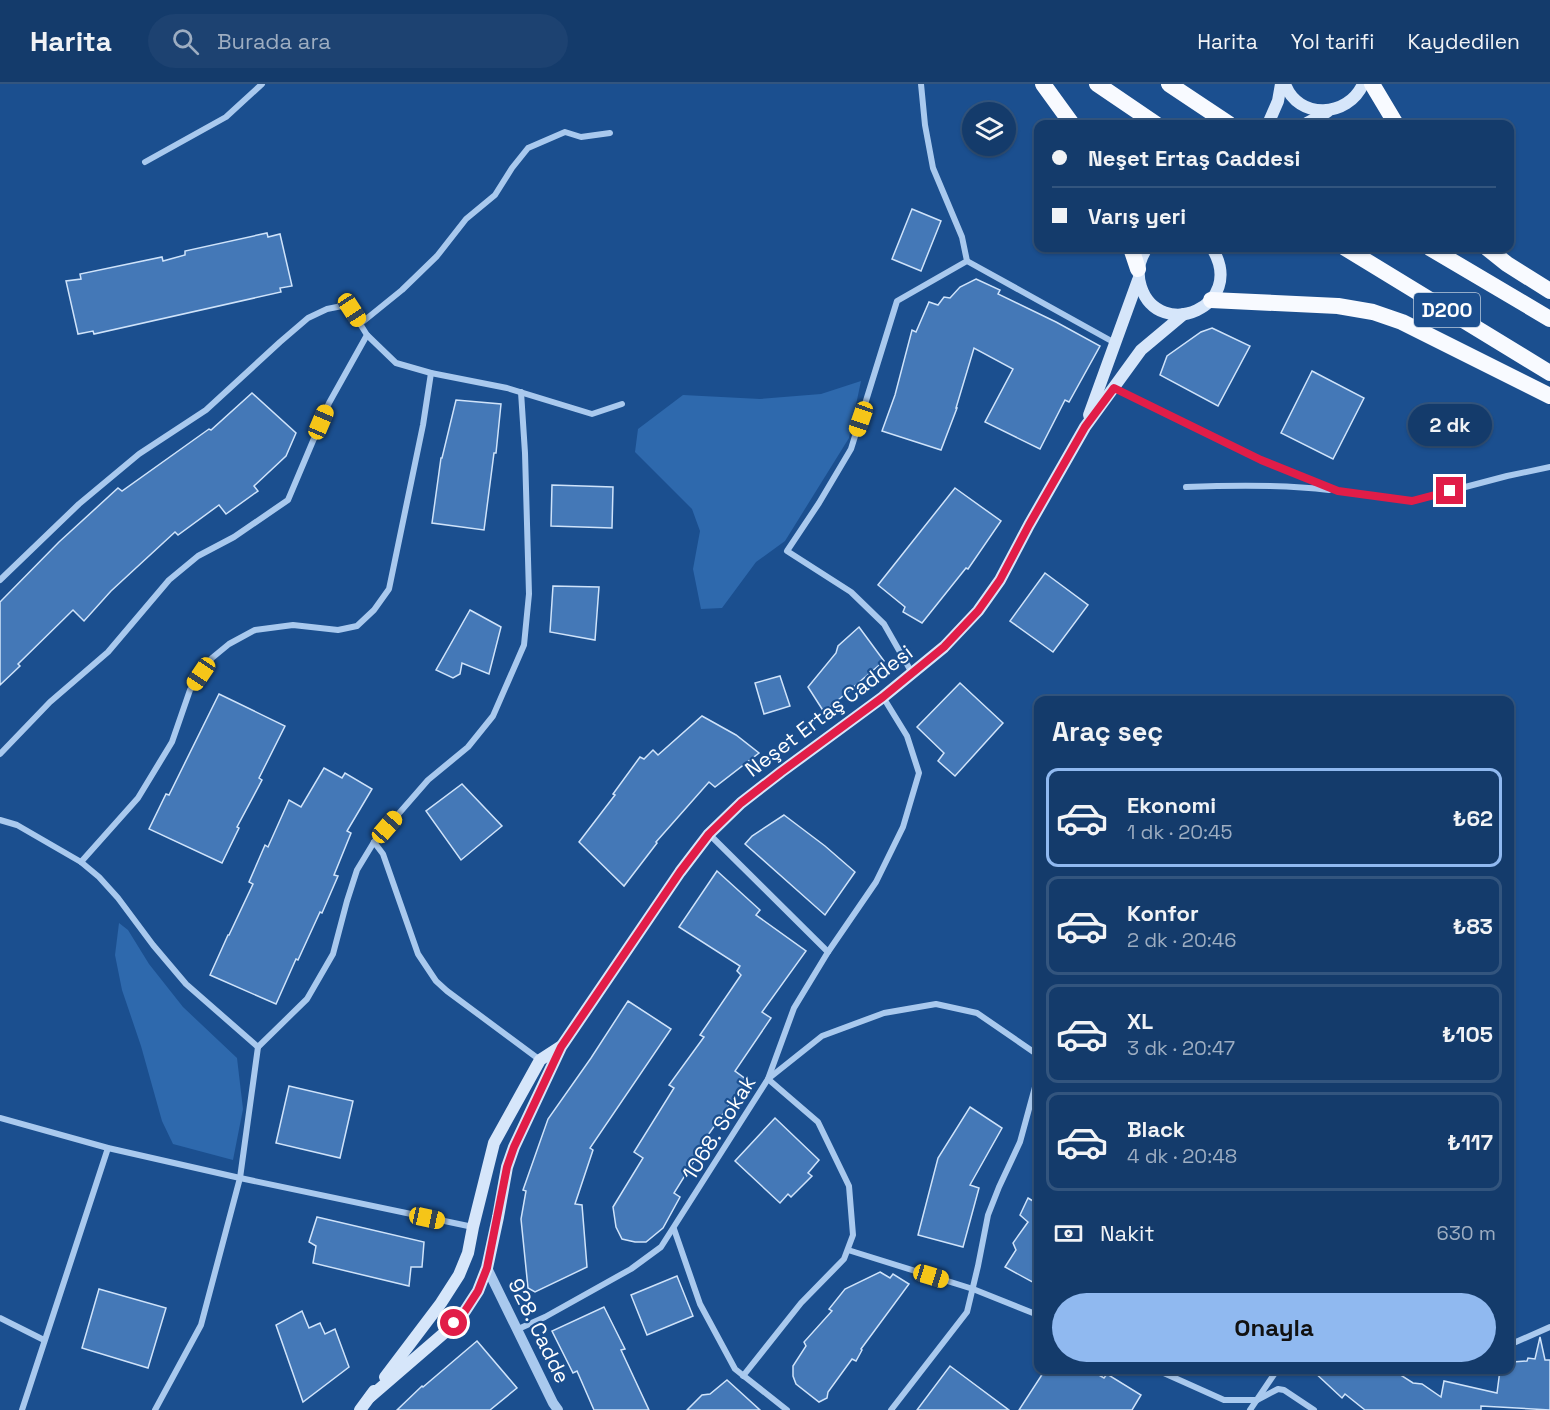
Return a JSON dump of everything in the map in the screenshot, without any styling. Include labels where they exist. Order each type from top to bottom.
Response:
[{"type":"highway","points":[[1042,84],[1069,120]]},
{"type":"highway","points":[[1097,84],[1150,120]]},
{"type":"highway","points":[[1169,84],[1223,120]]},
{"type":"highway","points":[[1372,84],[1394,120]]},
{"type":"highway","points":[[1132,252],[1138,275]]},
{"type":"highway","name":"D200","points":[[1352,252],[1550,373]]},
{"type":"highway","name":"D200","points":[[1437,252],[1550,319]]},
{"type":"highway","points":[[1491,252],[1550,291]]},
{"type":"highway","points":[[1211,300],[1338,306],[1374,312],[1402,322],[1550,396]]},
{"type":"main road","points":[[1283,84],[1305,107],[1331,110]]},
{"type":"main road","points":[[1270,120],[1283,84]]},
{"type":"main road","points":[[1312,120],[1344,106],[1355,98],[1363,84]]},
{"type":"main road","name":"Neşet Ertaş Caddesi","points":[[1085,427],[1138,275],[1140,258],[1144,252]]},
{"type":"main road","points":[[1211,300],[1217,291],[1220,279],[1217,252]]},
{"type":"main road","points":[[1138,275],[1142,292],[1149,302],[1171,314],[1184,314]]},
{"type":"main road","name":"Neşet Ertaş Caddesi","points":[[370,1397],[443,1334],[465,1311],[478,1291],[487,1268],[507,1167],[514,1147],[561,1047],[680,872],[709,834],[741,803],[883,697],[951,640],[978,611],[1000,580],[1085,427],[1142,350],[1184,314],[1194,312],[1211,300]]},
{"type":"main road","name":"Neşet Ertaş Caddesi","points":[[360,1410],[441,1303],[459,1275],[468,1253],[494,1143],[540,1060],[561,1047]]},
{"type":"main road","points":[[470,1241],[487,1268]]},
{"type":"street","points":[[144,162],[226,117],[262,84]]},
{"type":"street","points":[[921,84],[925,125],[933,168],[962,237],[967,261],[1114,343]]},
{"type":"street","points":[[360,324],[402,290],[437,256],[466,219],[495,195],[528,148],[565,132],[581,136],[610,133]]},
{"type":"street","points":[[912,673],[884,624],[851,592],[787,551],[819,503],[850,449],[897,301],[967,261]]},
{"type":"street","points":[[0,580],[79,504],[140,454],[206,410],[308,318],[327,309],[342,306],[352,310],[367,335],[396,363],[431,373],[521,392],[592,414],[622,404]]},
{"type":"street","points":[[0,754],[50,702],[108,652],[169,580],[198,556],[234,537],[288,500],[329,403],[367,335]]},
{"type":"street","points":[[81,862],[138,798],[172,742],[190,690],[212,658],[228,644],[255,630],[293,625],[338,630],[357,626],[374,610],[389,589],[431,373]]},
{"type":"street","points":[[1114,388],[1261,460],[1338,491]]},
{"type":"street","points":[[155,1410],[201,1325],[240,1178],[258,1047],[307,999],[333,954],[346,901],[357,870],[374,842],[428,780],[468,747],[493,716],[524,645],[530,594],[521,392]]},
{"type":"street","points":[[1186,487],[1307,487],[1412,501],[1550,467]]},
{"type":"street","points":[[743,1376],[801,1303],[844,1259],[853,1235],[849,1186],[818,1122],[768,1079],[794,1008],[828,952],[876,882],[903,827],[919,773],[908,736],[883,697]]},
{"type":"street","points":[[0,820],[17,825],[81,862],[99,877],[186,984],[258,1047]]},
{"type":"street","points":[[709,834],[828,952]]},
{"type":"street","points":[[374,842],[383,854],[418,954],[436,981],[540,1060]]},
{"type":"street","name":"1068. Sokak","points":[[516,1330],[545,1317],[631,1269],[661,1247],[768,1079],[822,1036],[884,1013],[936,1004],[976,1013],[1034,1052]]},
{"type":"street","points":[[891,1410],[967,1312],[988,1215],[1020,1142],[1034,1091]]},
{"type":"street","points":[[0,1119],[108,1148],[473,1227]]},
{"type":"street","points":[[22,1410],[108,1148]]},
{"type":"street","points":[[674,1229],[700,1304],[735,1369],[787,1410]]},
{"type":"street","points":[[848,1250],[973,1289],[1034,1313]]},
{"type":"street","name":"928. Cadde","points":[[487,1268],[558,1410]]},
{"type":"street","points":[[0,1318],[44,1340]]},
{"type":"street","points":[[1514,1343],[1550,1327]]},
{"type":"street","points":[[1166,1374],[1224,1400],[1257,1400],[1278,1389],[1284,1390],[1314,1410]]},
{"type":"street","points":[[1250,1410],[1274,1374]]},
{"type":"shaded area","points":[[861,381],[849,438],[785,541],[756,562],[722,608],[701,609],[693,569],[700,531],[692,509],[635,452],[638,429],[683,395],[760,399],[821,394]]},
{"type":"shaded area","points":[[119,923],[128,930],[149,964],[183,1007],[237,1058],[243,1109],[233,1160],[173,1144],[162,1121],[141,1046],[122,990],[115,955]]},
{"type":"building","points":[[912,209],[941,221],[921,271],[892,259]]},
{"type":"building","points":[[267,233],[268,237],[280,234],[292,286],[280,288],[281,292],[94,334],[93,331],[78,334],[66,281],[81,279],[80,274],[162,257],[163,261],[185,255],[185,251]]},
{"type":"building","points":[[976,279],[1000,290],[998,294],[1100,346],[1069,402],[1065,400],[1040,449],[985,422],[1013,369],[974,348],[957,408],[941,450],[882,431],[895,395],[912,330],[916,332],[929,302],[938,305],[944,297],[950,298],[960,287]]},
{"type":"building","points":[[1212,328],[1250,346],[1218,406],[1160,375],[1167,356],[1201,332]]},
{"type":"building","points":[[1312,371],[1364,398],[1333,459],[1281,433]]},
{"type":"building","points":[[252,393],[296,433],[286,456],[254,486],[258,491],[226,514],[219,505],[178,535],[175,532],[111,591],[84,621],[73,610],[0,685],[0,602],[59,542],[118,488],[122,491],[209,429],[211,430]]},
{"type":"building","points":[[456,400],[501,404],[484,530],[432,523],[441,458]]},
{"type":"building","points":[[552,485],[613,487],[612,528],[551,526]]},
{"type":"building","points":[[955,488],[1001,521],[968,569],[966,568],[922,623],[903,612],[905,607],[878,585]]},
{"type":"building","points":[[1045,573],[1088,605],[1053,652],[1010,621]]},
{"type":"building","points":[[553,586],[599,587],[595,640],[550,632]]},
{"type":"building","points":[[470,610],[501,627],[489,674],[462,663],[460,674],[453,678],[436,670]]},
{"type":"building","points":[[859,627],[884,661],[824,712],[808,687],[836,653],[838,646]]},
{"type":"building","points":[[780,676],[790,706],[764,714],[755,683]]},
{"type":"building","points":[[960,683],[1003,723],[955,776],[938,761],[944,753],[917,727]]},
{"type":"building","points":[[219,694],[285,726],[259,778],[262,780],[237,827],[239,828],[222,863],[149,829],[166,794],[169,795]]},
{"type":"building","points":[[702,716],[736,735],[759,753],[715,787],[709,782],[656,842],[624,886],[579,842],[615,795],[613,794],[640,757],[644,759],[653,750],[658,755]]},
{"type":"building","points":[[324,768],[342,778],[345,773],[372,789],[347,831],[351,833],[334,875],[338,876],[276,1004],[210,975],[253,884],[249,882],[265,845],[268,847],[289,800],[301,807]]},
{"type":"building","points":[[462,784],[502,826],[461,860],[426,811]]},
{"type":"building","points":[[784,815],[855,872],[825,915],[745,844],[752,836]]},
{"type":"building","points":[[717,871],[760,910],[756,915],[806,951],[762,1012],[771,1018],[735,1071],[747,1080],[708,1135],[709,1137],[674,1193],[680,1197],[663,1228],[646,1242],[622,1239],[616,1227],[613,1207],[643,1158],[634,1152],[674,1088],[669,1085],[704,1037],[700,1035],[741,975],[737,971],[740,966],[679,927]]},
{"type":"building","points":[[628,1001],[671,1029],[590,1148],[593,1150],[575,1204],[582,1205],[587,1267],[535,1292],[528,1288],[521,1219],[526,1191],[523,1190],[548,1119]]},
{"type":"building","points":[[289,1086],[353,1101],[340,1158],[276,1143]]},
{"type":"building","points":[[970,1107],[1002,1128],[970,1185],[979,1188],[963,1247],[918,1235],[938,1158]]},
{"type":"building","points":[[775,1118],[819,1160],[808,1173],[812,1176],[791,1197],[788,1194],[780,1203],[735,1161]]},
{"type":"building","points":[[1028,1198],[1034,1202],[1034,1283],[1005,1267],[1016,1250],[1013,1243],[1028,1222],[1020,1215]]},
{"type":"building","points":[[317,1217],[424,1242],[422,1267],[411,1267],[409,1286],[313,1263],[316,1246],[309,1242]]},
{"type":"building","points":[[880,1272],[890,1278],[893,1274],[909,1284],[861,1349],[856,1361],[852,1359],[828,1392],[827,1398],[819,1402],[796,1384],[793,1376],[793,1366],[806,1346],[804,1342],[832,1311],[829,1309],[845,1289]]},
{"type":"building","points":[[677,1276],[693,1316],[647,1335],[631,1295]]},
{"type":"building","points":[[99,1289],[166,1308],[148,1368],[82,1348]]},
{"type":"building","points":[[604,1307],[625,1349],[621,1350],[649,1410],[594,1410],[577,1371],[573,1373],[552,1331]]},
{"type":"building","points":[[302,1311],[309,1328],[320,1323],[325,1334],[335,1329],[349,1367],[303,1402],[276,1325]]},
{"type":"building","points":[[1540,1337],[1545,1360],[1550,1360],[1550,1410],[1481,1406],[1481,1410],[1365,1410],[1345,1394],[1342,1398],[1316,1374],[1399,1374],[1413,1383],[1422,1384],[1441,1397],[1444,1381],[1497,1393],[1499,1374],[1514,1374],[1514,1362],[1527,1361],[1528,1358],[1535,1359]]},
{"type":"building","points":[[477,1341],[517,1388],[490,1410],[397,1410],[422,1386]]},
{"type":"building","points":[[950,1366],[1009,1410],[917,1410]]},
{"type":"building","points":[[1042,1374],[1097,1374],[1104,1378],[1107,1374],[1141,1395],[1132,1410],[1019,1410]]},
{"type":"building","points":[[727,1380],[760,1410],[687,1410],[702,1395],[710,1394]]},
{"type":"route","points":[[454,1323],[478,1291],[487,1268],[507,1167],[514,1147],[561,1047],[680,872],[709,834],[741,803],[883,697],[944,647],[978,611],[1000,580],[1085,427],[1114,388],[1261,460],[1338,491],[1412,501],[1450,491]]}]
